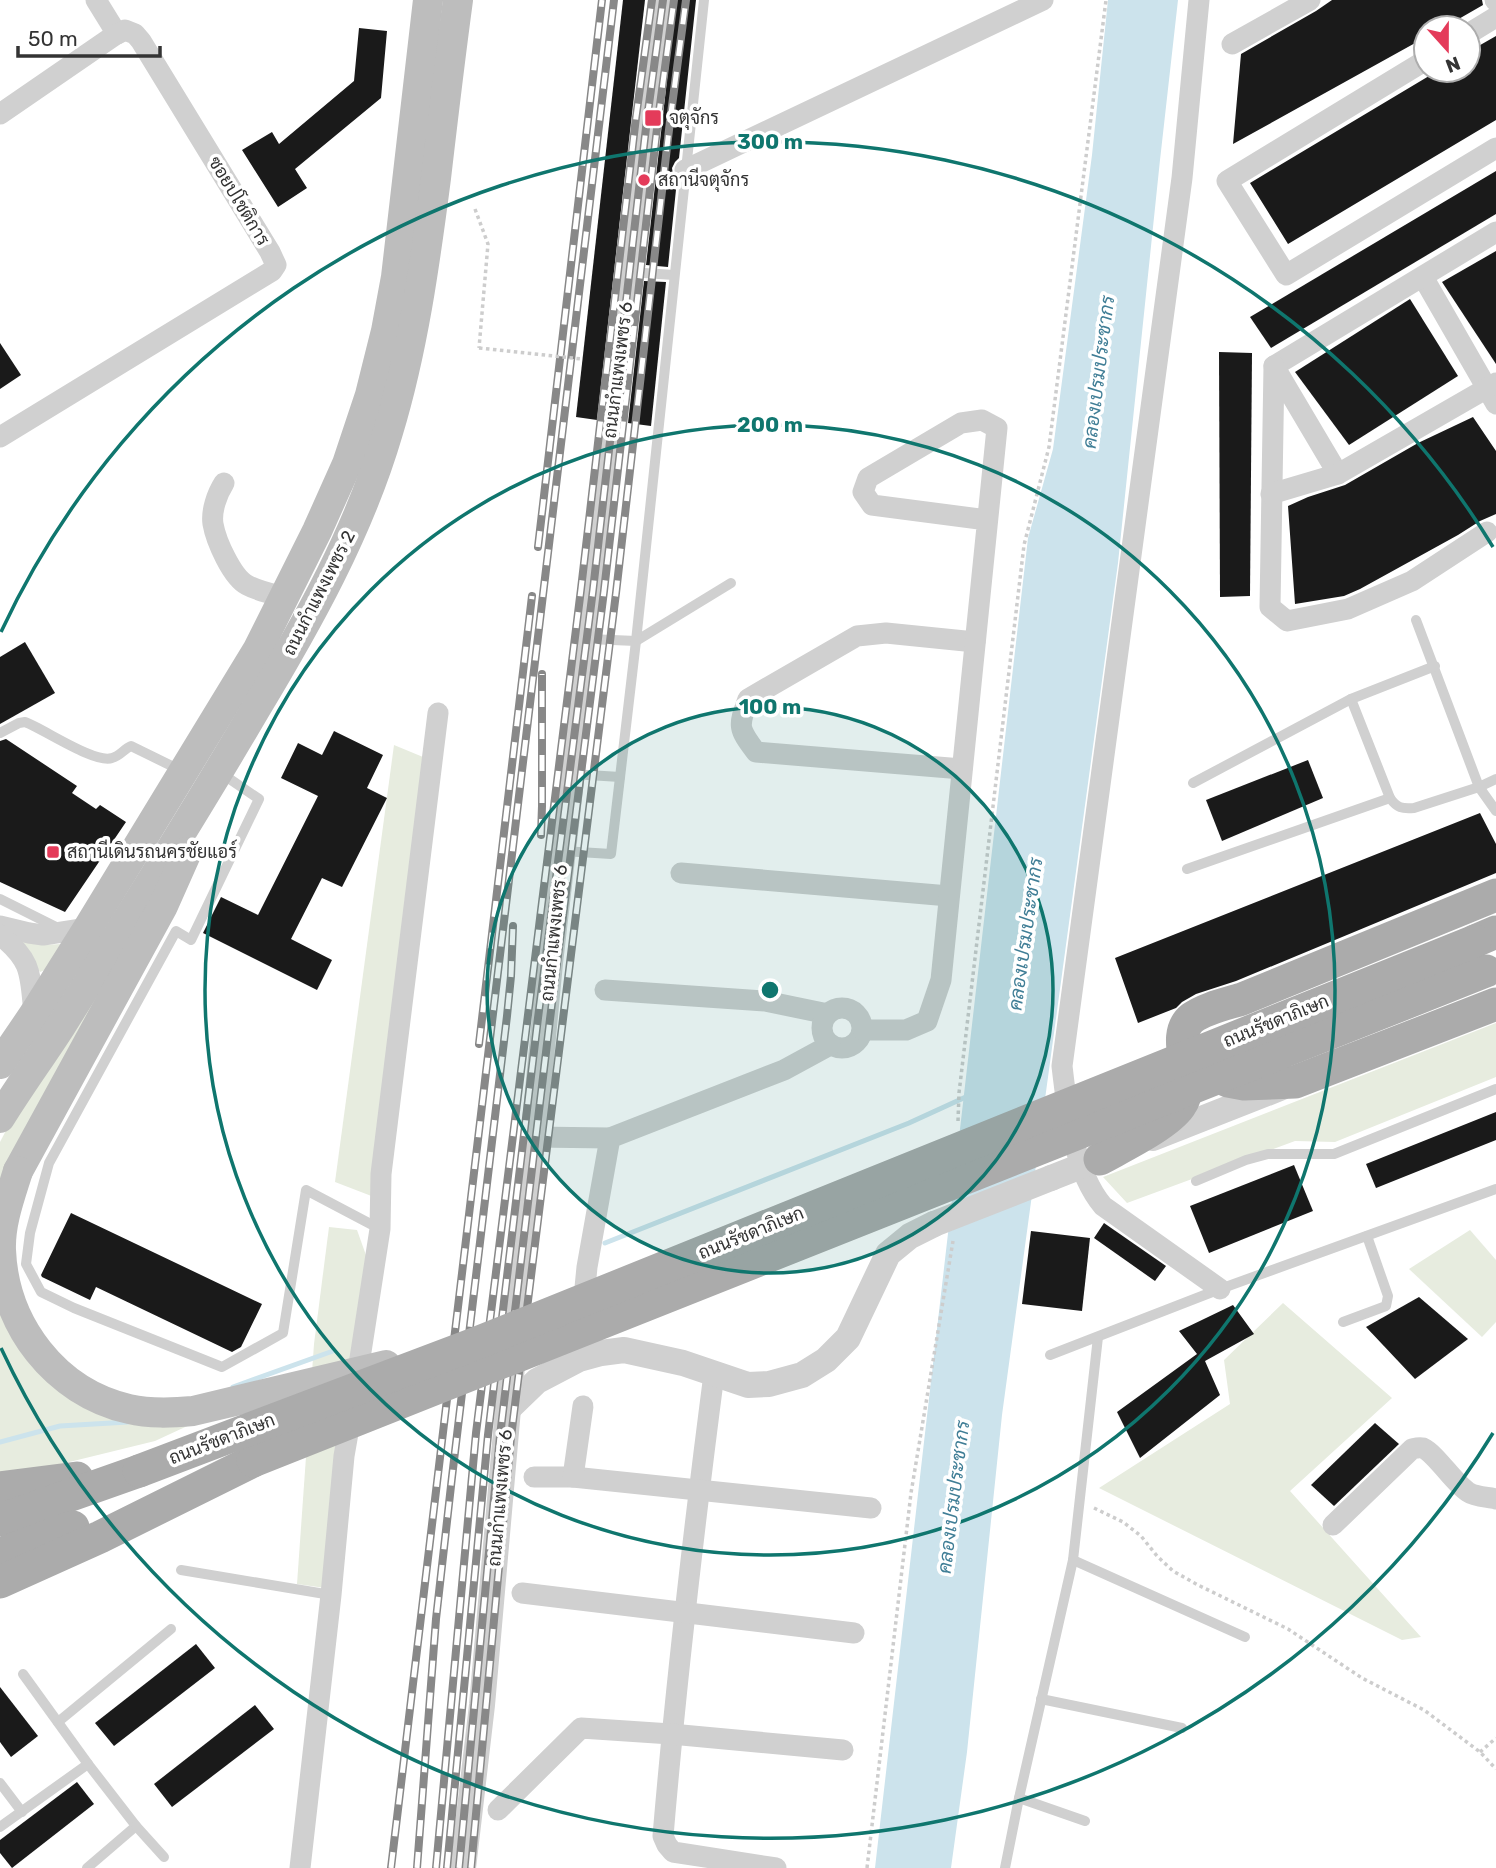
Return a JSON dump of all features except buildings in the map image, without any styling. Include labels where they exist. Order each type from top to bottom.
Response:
[{"type":"main road","name":"ถนนกำแพงเพชร 2","points":[[0,1064],[34,1014],[77,930],[184,772],[258,649],[347,464],[370,395],[396,277],[428,0]]},
{"type":"main road","name":"ถนนกำแพงเพชร 2","points":[[0,1118],[60,1028],[212,783],[305,625],[367,495],[388,434],[404,374],[425,259],[458,0]]},
{"type":"main road","points":[[212,783],[163,906],[18,1171],[3,1223],[1,1247],[3,1273],[13,1309],[31,1343],[45,1360],[78,1387],[111,1404],[151,1413],[193,1411],[472,1345]]},
{"type":"main road","points":[[1090,1163],[1158,1125],[1180,1106],[1186,1094],[1188,1077],[1182,1045],[1183,1031],[1190,1020],[1205,1011],[1242,999],[1496,895]]},
{"type":"main road","name":"ถนนรัชดาภิเษก","points":[[0,1520],[139,1471],[472,1345],[1488,953]]},
{"type":"main road","name":"ถนนรัชดาภิเษก","points":[[0,1554],[253,1461],[1488,953]]},
{"type":"main road","points":[[1242,999],[1205,1019],[1197,1028],[1194,1041],[1199,1060],[1205,1068],[1228,1081],[1244,1084],[1295,1082],[1496,1004]]},
{"type":"main road","points":[[0,1582],[253,1461]]},
{"type":"main road","points":[[0,1488],[139,1471]]},
{"type":"street","points":[[0,114],[117,34],[96,0]]},
{"type":"street","name":"ถนนกำแพงเพชร 6","points":[[463,1868],[482,1705],[550,963],[661,0]]},
{"type":"street","points":[[685,170],[1043,0]]},
{"type":"street","points":[[1199,0],[1182,178],[1062,1066],[1066,1098],[1090,1163],[1090,1188],[1103,1206],[1220,1289]]},
{"type":"street","points":[[1232,44],[1310,0]]},
{"type":"street","name":"ซอยปโชติการ","points":[[0,437],[257,281],[272,271],[275,265],[270,252],[141,41],[135,34],[125,30],[117,34]]},
{"type":"street","points":[[1412,69],[1227,181],[1286,275],[1496,148]]},
{"type":"street","points":[[1274,366],[1496,232]]},
{"type":"street","points":[[1271,494],[1338,474],[1493,392],[1423,277]]},
{"type":"street","points":[[1274,366],[1338,474]]},
{"type":"street","points":[[1274,366],[1270,607],[1287,621],[1348,609],[1412,581],[1486,532]]},
{"type":"street","points":[[863,1030],[906,1030],[927,1021],[941,981],[997,428],[982,420],[961,423],[868,478],[863,492],[872,505],[987,520]]},
{"type":"street","points":[[224,483],[217,494],[213,523],[223,553],[236,575],[246,585],[284,597]]},
{"type":"street","points":[[962,769],[756,752],[743,735],[740,722],[748,699],[857,636],[886,633],[975,642]]},
{"type":"street","points":[[300,1868],[344,1456],[380,1229],[381,1174],[438,713]]},
{"type":"street","points":[[681,873],[949,896]]},
{"type":"street","points":[[0,926],[43,935],[77,930]]},
{"type":"street","points":[[0,935],[25,960],[30,974],[34,1014]]},
{"type":"street","points":[[605,990],[765,1001],[828,1014]]},
{"type":"street","points":[[841,1007],[859,1017],[863,1030],[856,1043],[844,1049],[830,1045],[821,1026],[828,1014],[841,1007]]},
{"type":"street","points":[[534,1137],[610,1138],[784,1070],[830,1045]]},
{"type":"street","points":[[508,1409],[537,1381],[579,1359],[624,1350],[683,1363],[748,1385],[769,1384],[802,1375],[826,1360],[848,1338],[887,1255],[910,1236],[944,1227],[1051,1178],[1295,1082]]},
{"type":"street","points":[[579,1359],[587,1266],[610,1138]]},
{"type":"street","points":[[714,1374],[671,1734],[663,1836],[673,1852],[776,1868]]},
{"type":"street","points":[[573,1477],[583,1406]]},
{"type":"street","points":[[1333,1525],[1417,1447],[1431,1455],[1469,1493],[1496,1499]]},
{"type":"street","points":[[534,1477],[573,1477],[872,1508]]},
{"type":"street","points":[[522,1593],[854,1633]]},
{"type":"street","points":[[498,1810],[581,1728],[843,1750]]},
{"type":"lane","points":[[563,851],[611,854],[704,0]]},
{"type":"lane","points":[[629,272],[674,275]]},
{"type":"lane","points":[[587,639],[636,641],[731,583]]},
{"type":"lane","points":[[1416,621],[1479,787],[1496,811]]},
{"type":"lane","points":[[1193,783],[1351,699],[1435,666]]},
{"type":"lane","points":[[1351,699],[1390,798],[1402,809],[1414,808],[1496,779]]},
{"type":"lane","points":[[0,733],[24,722],[102,758],[113,758],[131,746],[184,772]]},
{"type":"lane","points":[[572,774],[620,778]]},
{"type":"lane","points":[[212,783],[259,799],[191,940],[176,931],[49,1163],[30,1233],[26,1264],[41,1292],[74,1308],[222,1367],[283,1333],[306,1190],[380,1229]]},
{"type":"lane","points":[[1187,869],[1390,798]]},
{"type":"lane","points":[[0,899],[77,930]]},
{"type":"lane","points":[[0,916],[29,933]]},
{"type":"lane","points":[[1195,1181],[1268,1154],[1334,1154],[1496,1089]]},
{"type":"lane","points":[[1050,1355],[1220,1289],[1496,1189]]},
{"type":"lane","points":[[1343,1322],[1386,1306],[1388,1296],[1367,1236]]},
{"type":"lane","points":[[1005,1868],[1073,1560],[1098,1337]]},
{"type":"lane","points":[[1073,1560],[1245,1637]]},
{"type":"lane","points":[[181,1570],[331,1595]]},
{"type":"lane","points":[[58,1722],[171,1629]]},
{"type":"lane","points":[[23,1674],[88,1764],[164,1857]]},
{"type":"lane","points":[[1041,1699],[1182,1728]]},
{"type":"lane","points":[[0,1828],[88,1764]]},
{"type":"lane","points":[[0,1783],[22,1812]]},
{"type":"lane","points":[[1019,1798],[1085,1821]]},
{"type":"lane","points":[[87,1868],[136,1826]]},
{"type":"path","points":[[958,1124],[959,1093],[1024,545],[1049,447],[1106,0]]},
{"type":"path","points":[[475,209],[488,244],[479,348],[583,359]]},
{"type":"path","points":[[867,1868],[944,1227]]},
{"type":"path","points":[[1080,1500],[1123,1522],[1141,1536],[1173,1571],[1288,1629],[1362,1678],[1424,1710],[1480,1752],[1496,1769]]},
{"type":"path","points":[[1480,1752],[1496,1738]]},
{"type":"shaded area","points":[[394,745],[423,757],[374,1197],[335,1182]]},
{"type":"shaded area","points":[[150,906],[0,1202],[0,1142]]},
{"type":"shaded area","points":[[21,941],[43,945],[61,944],[45,970],[40,972]]},
{"type":"shaded area","points":[[1496,1023],[1496,1077],[1335,1142],[1295,1141],[1127,1203],[1103,1177]]},
{"type":"shaded area","points":[[329,1227],[357,1230],[367,1258],[325,1588],[297,1584],[314,1344]]},
{"type":"shaded area","points":[[1470,1230],[1496,1260],[1496,1322],[1482,1337],[1409,1269]]},
{"type":"shaded area","points":[[0,1295],[66,1389],[196,1422],[155,1441],[0,1479]]},
{"type":"shaded area","points":[[1283,1303],[1392,1398],[1290,1491],[1421,1637],[1402,1640],[1099,1488],[1230,1404],[1224,1360]]},
{"type":"water","name":"คลองเปรมประชากร","points":[[1108,0],[1178,0],[1118,563],[1002,1415],[967,1752],[951,1868],[875,1868],[1028,538],[1053,449],[1092,155]]},
{"type":"waterway","points":[[605,1243],[909,1123],[968,1096]]},
{"type":"waterway","points":[[233,1387],[333,1351]]},
{"type":"waterway","points":[[0,1442],[60,1426],[128,1422]]},
{"type":"railway","points":[[538,547],[602,0]]},
{"type":"railway","points":[[391,1868],[614,0]]},
{"type":"railway","points":[[436,1868],[476,1433],[652,0]]},
{"type":"railway","points":[[447,1868],[488,1435],[663,0]]},
{"type":"railway","points":[[459,1868],[500,1436],[674,0]]},
{"type":"railway","points":[[471,1868],[511,1437],[616,593],[686,0]]},
{"type":"railway","points":[[479,1044],[532,596]]},
{"type":"railway","points":[[541,835],[542,674]]},
{"type":"railway","points":[[417,1868],[436,1619],[507,1016],[513,926]]},
{"type":"place","name":"จตุจักร","points":[[653,118]]},
{"type":"place","name":"สถานีจตุจักร","points":[[644,180]]},
{"type":"place","name":"สถานีเดินรถนครชัยแอร์","points":[[53,852]]}]
